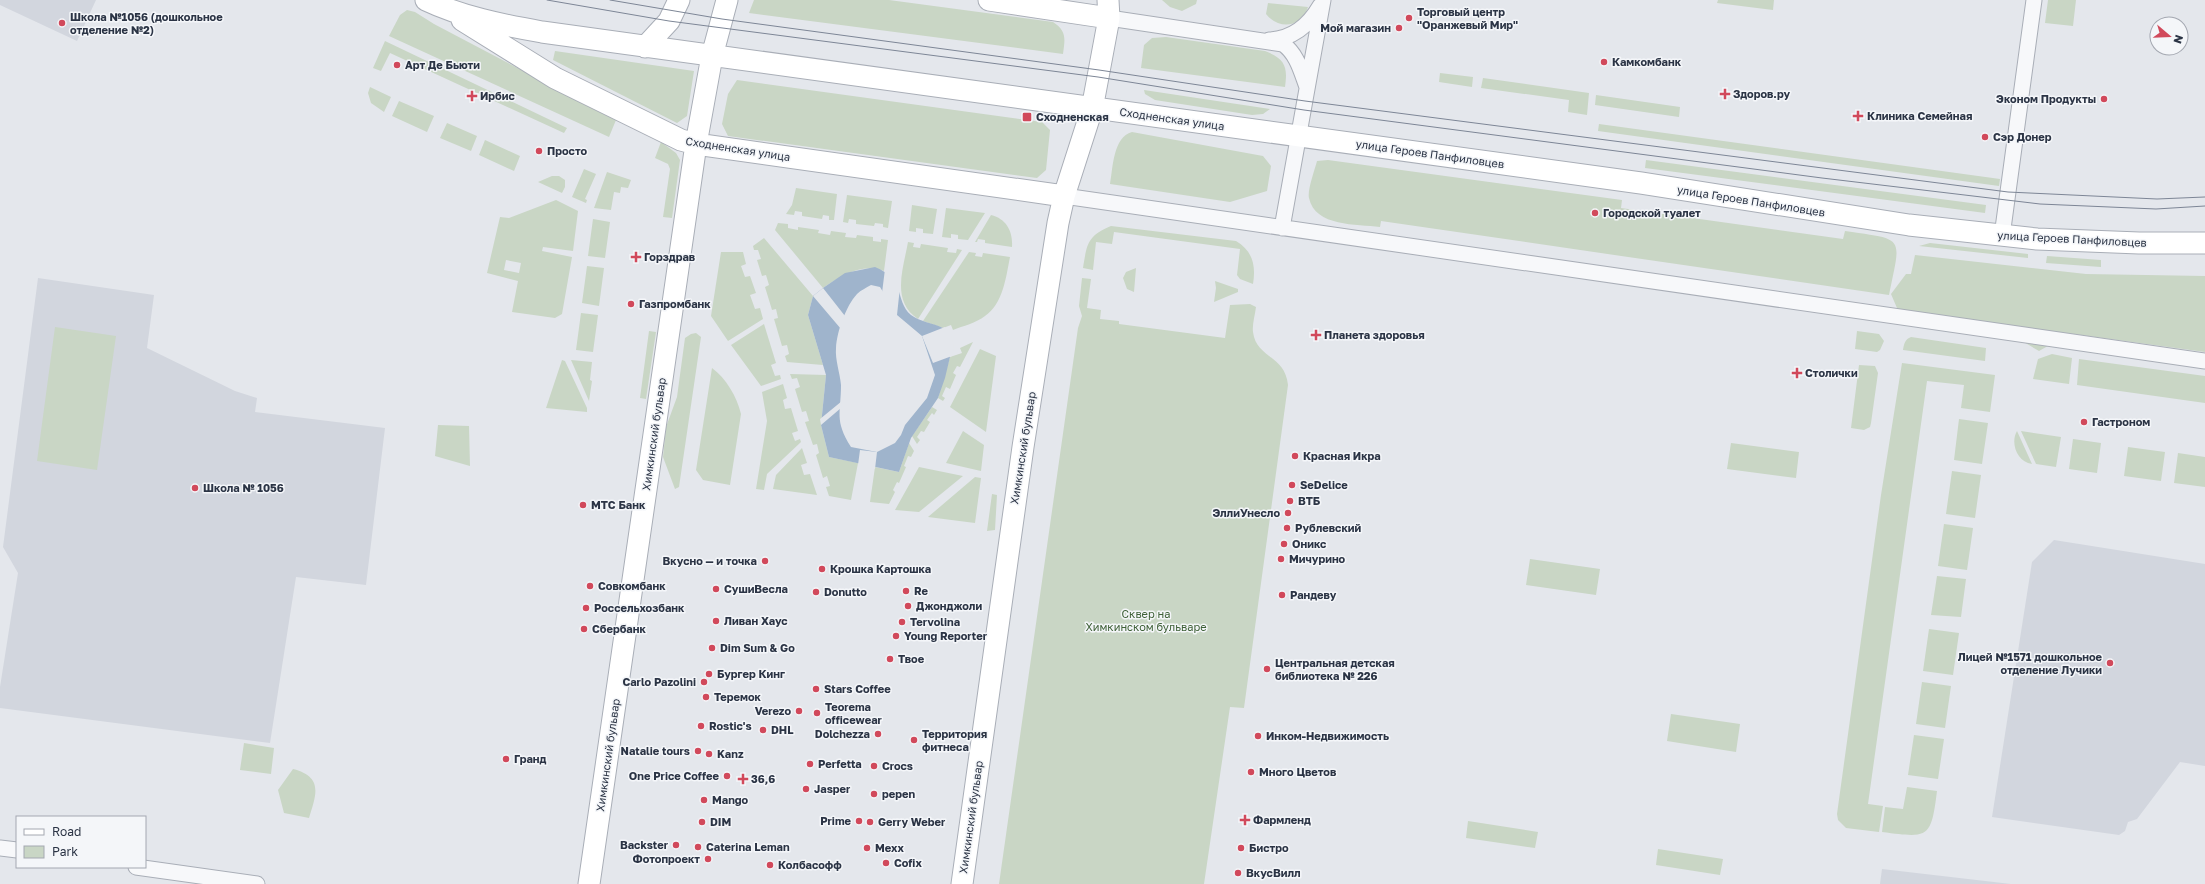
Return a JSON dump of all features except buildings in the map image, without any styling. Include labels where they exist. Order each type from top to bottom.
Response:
[{"type":"main road","name":"Сходненская улица","points":[[426,0],[445,9],[555,78],[681,140],[696,144],[1064,196]]},
{"type":"main road","points":[[645,47],[669,20],[680,0]]},
{"type":"main road","points":[[712,56],[727,0]]},
{"type":"main road","points":[[989,0],[1111,6]]},
{"type":"main road","name":"Химкинский бульвар","points":[[962,884],[1023,447],[1058,223],[1064,196],[1092,109],[1111,6]]},
{"type":"main road","name":"Сходненская улица","points":[[445,9],[511,27],[645,47],[1299,136]]},
{"type":"main road","name":"Химкинский бульвар","points":[[589,884],[696,144],[712,56]]},
{"type":"main road","name":"улица Героев Панфиловцев","points":[[1299,136],[1641,183],[1790,208],[2002,236],[2132,243],[2205,243]]},
{"type":"street","points":[[2002,236],[2034,0]]},
{"type":"street","points":[[1262,40],[1284,37],[1300,30],[1314,18],[1323,1]]},
{"type":"street","points":[[1282,228],[1323,1]]},
{"type":"street","points":[[1111,6],[1283,44],[1290,49],[1296,58],[1307,87]]},
{"type":"street","points":[[1064,196],[2205,361]]},
{"type":"street","points":[[0,848],[16,850]]},
{"type":"street","points":[[143,868],[257,884]]},
{"type":"shaded area","name":"Школа №1056 (дошкольное отделение №2)","points":[[0,0],[96,0],[77,41],[0,5]]},
{"type":"shaded area","name":"Школа № 1056","points":[[38,278],[154,295],[147,348],[235,391],[257,398],[255,412],[385,428],[366,585],[296,577],[270,743],[0,708],[0,687],[18,573],[3,547]]},
{"type":"shaded area","name":"Лицей №1571 дошкольное отделение Лучики","points":[[2054,540],[2205,564],[2205,766],[2180,762],[2137,819],[2128,822],[2125,831],[2119,835],[1992,817],[2032,562]]},
{"type":"shaded area","points":[[1882,869],[2011,884],[1880,884]]},
{"type":"green space","points":[[754,0],[889,0],[1053,22],[1058,25],[1063,32],[1063,54],[749,13]]},
{"type":"green space","points":[[1162,0],[1197,0],[1196,4],[1182,11],[1170,7]]},
{"type":"green space","points":[[1718,0],[1774,0],[1773,10],[1717,3]]},
{"type":"green space","points":[[2048,0],[2076,0],[2073,26],[2045,23]]},
{"type":"green space","points":[[1268,3],[1308,7],[1305,14],[1295,23],[1283,24],[1277,23],[1266,14]]},
{"type":"green space","points":[[407,10],[415,12],[434,24],[616,120],[609,137],[389,36],[400,15]]},
{"type":"green space","points":[[1166,37],[1265,51],[1277,57],[1284,64],[1286,74],[1285,87],[1141,68],[1144,45],[1152,38]]},
{"type":"green space","points":[[385,41],[567,128],[564,133],[390,53],[381,71],[373,68]]},
{"type":"green space","points":[[555,51],[694,71],[687,116],[677,123],[553,60]]},
{"type":"green space","points":[[1440,73],[1473,77],[1472,87],[1439,82]]},
{"type":"green space","points":[[1483,78],[1589,93],[1587,115],[1568,112],[1569,100],[1481,88]]},
{"type":"green space","points":[[737,80],[1042,122],[1050,130],[1046,170],[1037,178],[728,136],[722,124],[728,94]]},
{"type":"green space","points":[[370,87],[391,97],[384,112],[371,103],[368,93]]},
{"type":"green space","points":[[1144,90],[1270,109],[1263,114],[1252,115],[1155,100],[1145,94]]},
{"type":"green space","points":[[1596,95],[1680,107],[1679,117],[1595,105]]},
{"type":"green space","points":[[399,101],[434,116],[427,132],[392,116]]},
{"type":"green space","points":[[447,123],[477,136],[471,151],[440,138]]},
{"type":"green space","points":[[1599,124],[2000,179],[1999,186],[1598,131]]},
{"type":"green space","points":[[1132,132],[1263,156],[1271,166],[1267,191],[1230,202],[1110,184],[1117,146],[1126,135]]},
{"type":"green space","points":[[485,140],[520,156],[514,171],[479,155]]},
{"type":"green space","points":[[661,142],[676,153],[680,160],[672,218],[663,217],[670,169],[668,164],[655,158]]},
{"type":"green space","points":[[1328,160],[1622,200],[1621,208],[1843,239],[1845,231],[1879,236],[1889,239],[1894,244],[1896,251],[1896,261],[1889,295],[1381,221],[1380,227],[1338,222],[1319,214],[1313,207],[1309,198],[1310,185],[1317,161]]},
{"type":"green space","points":[[1646,160],[1986,205],[1985,213],[1645,168]]},
{"type":"green space","points":[[584,169],[596,174],[585,199],[587,200],[586,203],[572,197]]},
{"type":"green space","points":[[607,172],[631,180],[628,188],[621,187],[620,193],[614,192],[611,210],[594,208]]},
{"type":"green space","points":[[552,176],[559,176],[565,180],[565,187],[562,193],[538,182]]},
{"type":"green space","points":[[796,188],[837,194],[834,220],[829,220],[829,216],[823,215],[822,219],[802,216],[802,212],[795,211],[794,215],[786,214],[792,205]]},
{"type":"green space","points":[[847,195],[892,201],[888,228],[883,227],[883,224],[875,223],[874,226],[856,224],[856,220],[849,219],[848,223],[843,222]]},
{"type":"green space","points":[[556,200],[578,211],[573,251],[543,247],[542,251],[572,257],[562,314],[555,318],[512,312],[518,281],[487,273],[500,217],[509,218]],"holes":[[[506,260],[521,263],[519,273],[504,270]]]},
{"type":"green space","points":[[912,205],[937,209],[933,234],[923,233],[923,229],[916,228],[916,232],[909,231]]},
{"type":"green space","points":[[946,208],[985,213],[968,240],[958,239],[958,235],[951,234],[951,238],[942,237]]},
{"type":"green space","points":[[991,215],[997,217],[1008,227],[1012,247],[985,243],[985,240],[978,239],[977,242],[975,242]]},
{"type":"green space","points":[[593,219],[610,222],[605,258],[588,256]]},
{"type":"green space","points":[[778,223],[788,224],[788,228],[798,230],[798,227],[819,230],[818,233],[830,235],[831,231],[846,233],[845,237],[856,238],[857,235],[873,237],[873,241],[881,242],[881,239],[888,240],[884,271],[868,268],[860,269],[844,275],[823,288],[775,230]]},
{"type":"green space","points":[[1111,226],[1236,241],[1250,254],[1254,271],[1253,284],[1240,279],[1237,275],[1240,249],[1114,232],[1112,244],[1096,242],[1093,270],[1083,268],[1087,247],[1093,237],[1097,233]]},
{"type":"green space","points":[[764,238],[813,296],[808,315],[823,365],[787,362],[785,356],[789,354],[787,345],[782,346],[774,319],[778,318],[776,309],[772,310],[765,287],[769,285],[766,275],[762,276],[757,260],[761,259],[758,250],[754,250],[753,246]]},
{"type":"green space","points":[[908,242],[914,243],[913,247],[920,248],[921,244],[948,248],[947,252],[956,253],[957,249],[962,250],[918,319],[910,312],[904,303],[902,294],[902,274]]},
{"type":"green space","points":[[1930,243],[2028,254],[2028,258],[1919,246]]},
{"type":"green space","points":[[721,252],[743,252],[746,264],[741,266],[745,277],[750,276],[756,293],[750,295],[755,309],[760,308],[763,319],[728,341],[711,316]]},
{"type":"green space","points":[[969,252],[976,253],[975,256],[982,257],[983,253],[1010,257],[1003,290],[996,305],[991,311],[981,318],[953,330],[951,325],[943,328],[923,321]]},
{"type":"green space","points":[[1915,255],[2086,274],[2205,276],[2205,352],[2059,332],[2055,342],[2039,351],[2022,341],[2015,331],[1983,321],[1968,330],[1900,315],[1891,294],[1906,274],[1911,274]]},
{"type":"green space","points":[[2047,256],[2101,260],[2101,267],[2046,263]]},
{"type":"green space","points":[[587,266],[604,268],[599,306],[582,303]]},
{"type":"green space","points":[[1136,268],[1134,292],[1127,289],[1123,278],[1126,272]]},
{"type":"green space","name":"Сквер на Химкинском бульваре","points":[[1082,278],[1091,279],[1087,308],[1101,310],[1100,319],[1119,321],[1119,324],[1225,338],[1230,305],[1250,304],[1256,307],[1253,323],[1255,341],[1259,347],[1282,368],[1286,375],[1288,385],[1244,708],[1230,707],[1204,884],[999,884],[1078,328],[1082,316],[1079,306]]},
{"type":"green space","points":[[1215,281],[1238,289],[1238,292],[1214,302],[1216,288]]},
{"type":"green space","points":[[581,313],[598,315],[593,352],[576,350]]},
{"type":"green space","points":[[764,324],[776,363],[771,365],[775,376],[780,375],[781,379],[761,386],[731,345]]},
{"type":"green space","points":[[55,327],[116,336],[97,470],[37,461]]},
{"type":"green space","points":[[649,331],[656,332],[646,399],[640,398]]},
{"type":"green space","points":[[1857,331],[1879,334],[1884,341],[1880,350],[1877,352],[1855,349]]},
{"type":"green space","points":[[696,333],[701,337],[679,487],[675,489],[663,457],[666,427],[677,397],[685,338]]},
{"type":"green space","points":[[1911,337],[1986,348],[1985,361],[1903,350],[1906,340]]},
{"type":"green space","points":[[973,342],[960,367],[957,366],[953,373],[956,375],[950,389],[946,387],[942,396],[945,398],[943,401],[938,398],[950,357],[962,353],[960,348]]},
{"type":"green space","points":[[980,349],[996,356],[986,432],[950,407]]},
{"type":"green space","points":[[2052,354],[2072,358],[2069,384],[2033,379],[2038,359]]},
{"type":"green space","points":[[2079,359],[2205,376],[2205,403],[2077,385]]},
{"type":"green space","points":[[562,360],[565,361],[587,408],[587,412],[546,408]]},
{"type":"green space","points":[[571,360],[592,362],[590,380],[592,381],[589,401]]},
{"type":"green space","points":[[1902,363],[1995,375],[1990,412],[1961,408],[1964,385],[1927,381],[1868,804],[1883,806],[1879,832],[1846,828],[1838,820],[1837,814],[1881,495]]},
{"type":"green space","points":[[1859,365],[1875,366],[1878,373],[1871,423],[1870,427],[1864,430],[1851,428]]},
{"type":"green space","points":[[712,368],[722,377],[730,388],[737,401],[741,414],[730,485],[703,480],[696,470]]},
{"type":"green space","points":[[790,374],[826,375],[821,425],[829,457],[858,463],[851,500],[829,496],[826,487],[830,486],[827,476],[823,478],[816,455],[819,453],[817,444],[813,445],[805,422],[809,421],[806,411],[802,412],[795,389],[800,387],[797,378],[792,379]]},
{"type":"green space","points":[[783,384],[787,398],[783,400],[785,409],[791,408],[798,431],[792,433],[795,441],[800,439],[801,442],[767,474],[764,490],[756,489],[767,421],[762,392]]},
{"type":"green space","points":[[932,407],[937,410],[934,415],[932,413],[927,420],[930,422],[924,432],[921,431],[917,437],[920,440],[917,444],[912,436]]},
{"type":"green space","points":[[1959,419],[1988,423],[1982,464],[1954,460]]},
{"type":"green space","points":[[438,425],[469,426],[470,466],[435,456]]},
{"type":"green space","points":[[963,431],[984,445],[981,471],[946,463]]},
{"type":"green space","points":[[2017,431],[2032,464],[2022,460],[2016,451],[2014,441]]},
{"type":"green space","points":[[2021,431],[2061,437],[2056,467],[2036,464]]},
{"type":"green space","points":[[2073,439],[2101,443],[2097,473],[2069,469]]},
{"type":"green space","points":[[909,443],[914,451],[911,457],[908,456],[904,466],[906,467],[899,483],[897,482],[893,490],[895,492],[889,504],[870,502],[875,467],[899,472]]},
{"type":"green space","points":[[1731,443],[1799,452],[1796,478],[1727,469]]},
{"type":"green space","points":[[2128,447],[2165,452],[2161,481],[2124,476]]},
{"type":"green space","points":[[802,448],[807,463],[801,465],[804,475],[810,474],[817,495],[773,489],[776,475]]},
{"type":"green space","points":[[2178,453],[2205,457],[2205,487],[2174,483]]},
{"type":"green space","points":[[919,467],[963,476],[919,512],[895,510]]},
{"type":"green space","points":[[1952,471],[1981,475],[1975,518],[1946,514]]},
{"type":"green space","points":[[975,477],[981,478],[975,523],[928,517]]},
{"type":"green space","points":[[992,494],[997,495],[995,530],[987,531]]},
{"type":"green space","points":[[1944,524],[1973,528],[1967,570],[1938,566]]},
{"type":"green space","points":[[1530,559],[1600,569],[1596,595],[1526,585]]},
{"type":"green space","points":[[1937,576],[1966,579],[1961,617],[1931,615]]},
{"type":"green space","points":[[1929,629],[1959,633],[1953,675],[1923,671]]},
{"type":"green space","points":[[1922,682],[1951,686],[1945,728],[1916,724]]},
{"type":"green space","points":[[1671,714],[1740,724],[1736,752],[1667,741]]},
{"type":"green space","points":[[1914,735],[1944,739],[1938,779],[1908,775]]},
{"type":"green space","points":[[244,743],[274,748],[271,774],[240,770]]},
{"type":"green space","points":[[293,769],[303,772],[314,782],[314,802],[309,818],[284,813],[278,790]]},
{"type":"green space","points":[[1907,787],[1937,791],[1935,807],[1929,827],[1925,832],[1910,835],[1882,832],[1885,807],[1903,809]]},
{"type":"green space","points":[[1468,821],[1538,832],[1535,848],[1466,838]]},
{"type":"green space","points":[[1658,849],[1723,859],[1720,875],[1656,865]]},
{"type":"water","points":[[875,267],[885,272],[896,284],[903,303],[911,315],[943,328],[950,357],[945,378],[938,398],[911,438],[899,472],[829,457],[821,425],[826,375],[808,315],[813,296],[845,273]],"holes":[[[871,285],[880,287],[897,315],[922,336],[935,375],[927,398],[905,425],[901,435],[895,443],[877,452],[851,447],[842,430],[840,423],[841,385],[836,353],[840,327],[849,305],[862,290]]]},
{"type":"pier","points":[[885,269],[891,272],[900,287],[897,315],[894,315],[882,293]]},
{"type":"pier","points":[[823,288],[845,316],[841,329],[813,296]]},
{"type":"pier","points":[[945,327],[951,336],[954,346],[952,356],[933,363],[922,336]]},
{"type":"pier","points":[[842,401],[841,408],[821,425],[820,419]]},
{"type":"pier","points":[[860,450],[877,452],[875,469],[858,465]]},
{"type":"tram line","points":[[547,0],[669,21],[1098,77],[1304,110],[1822,178],[2040,204],[2156,209],[2205,206]]},
{"type":"tram line","points":[[610,0],[722,19],[1099,70],[1305,101],[2008,192],[2157,199],[2205,197]]},
{"type":"place","name":"Торговый центр \"Оранжевый Мир\"","points":[[1409,18]]},
{"type":"place","name":"Школа №1056 (дошкольное отделение №2)","points":[[62,23]]},
{"type":"place","name":"Мой магазин","points":[[1399,28]]},
{"type":"place","name":"Камкомбанк","points":[[1604,62]]},
{"type":"place","name":"Арт Де Бьюти","points":[[397,65]]},
{"type":"place","name":"Здоров.ру","points":[[1725,94]]},
{"type":"place","name":"Ирбис","points":[[472,96]]},
{"type":"place","name":"Эконом Продукты","points":[[2104,99]]},
{"type":"place","name":"Клиника Семейная","points":[[1858,116]]},
{"type":"place","name":"Сходненская","points":[[1027,117]]},
{"type":"place","name":"Сэр Донер","points":[[1985,137]]},
{"type":"place","name":"Просто","points":[[539,151]]},
{"type":"place","name":"Городской туалет","points":[[1595,213]]},
{"type":"place","name":"Горздрав","points":[[636,257]]},
{"type":"place","name":"Газпромбанк","points":[[631,304]]},
{"type":"place","name":"Планета здоровья","points":[[1316,335]]},
{"type":"place","name":"Столички","points":[[1797,373]]},
{"type":"place","name":"Гастроном","points":[[2084,422]]},
{"type":"place","name":"Красная Икра","points":[[1295,456]]},
{"type":"place","name":"SeDelice","points":[[1292,485]]},
{"type":"place","name":"Школа № 1056","points":[[195,488]]},
{"type":"place","name":"ВТБ","points":[[1290,501]]},
{"type":"place","name":"МТС Банк","points":[[583,505]]},
{"type":"place","name":"ЭллиУнесло","points":[[1288,513]]},
{"type":"place","name":"Рублевский","points":[[1287,528]]},
{"type":"place","name":"Оникс","points":[[1284,544]]},
{"type":"place","name":"Мичурино","points":[[1281,559]]},
{"type":"place","name":"Вкусно — и точка","points":[[765,561]]},
{"type":"place","name":"Крошка Картошка","points":[[822,569]]},
{"type":"place","name":"Совкомбанк","points":[[590,586]]},
{"type":"place","name":"СушиВесла","points":[[716,589]]},
{"type":"place","name":"Re","points":[[906,591]]},
{"type":"place","name":"Donutto","points":[[816,592]]},
{"type":"place","name":"Рандеву","points":[[1282,595]]},
{"type":"place","name":"Джонджоли","points":[[908,606]]},
{"type":"place","name":"Россельхозбанк","points":[[586,608]]},
{"type":"place","name":"Ливан Хаус","points":[[716,621]]},
{"type":"place","name":"Tervolina","points":[[902,622]]},
{"type":"place","name":"Сбербанк","points":[[584,629]]},
{"type":"place","name":"Young Reporter","points":[[896,636]]},
{"type":"place","name":"Dim Sum & Go","points":[[712,648]]},
{"type":"place","name":"Твое","points":[[890,659]]},
{"type":"place","name":"Лицей №1571 дошкольное отделение Лучики","points":[[2110,663]]},
{"type":"place","name":"Центральная детская библиотека № 226","points":[[1267,669]]},
{"type":"place","name":"Бургер Кинг","points":[[709,674]]},
{"type":"place","name":"Carlo Pazolini","points":[[704,682]]},
{"type":"place","name":"Stars Coffee","points":[[816,689]]},
{"type":"place","name":"Теремок","points":[[706,697]]},
{"type":"place","name":"Verezo","points":[[799,711]]},
{"type":"place","name":"Teorema officewear","points":[[817,713]]},
{"type":"place","name":"Rostic's","points":[[701,726]]},
{"type":"place","name":"DHL","points":[[763,730]]},
{"type":"place","name":"Dolchezza","points":[[878,734]]},
{"type":"place","name":"Инком-Недвижимость","points":[[1258,736]]},
{"type":"place","name":"Территория фитнеса","points":[[914,740]]},
{"type":"place","name":"Natalie tours","points":[[698,751]]},
{"type":"place","name":"Kanz","points":[[709,754]]},
{"type":"place","name":"Гранд","points":[[506,759]]},
{"type":"place","name":"Perfetta","points":[[810,764]]},
{"type":"place","name":"Crocs","points":[[874,766]]},
{"type":"place","name":"Много Цветов","points":[[1251,772]]},
{"type":"place","name":"One Price Coffee","points":[[727,776]]},
{"type":"place","name":"36,6","points":[[743,779]]},
{"type":"place","name":"Jasper","points":[[806,789]]},
{"type":"place","name":"pepen","points":[[874,794]]},
{"type":"place","name":"Mango","points":[[704,800]]},
{"type":"place","name":"Фармленд","points":[[1245,820]]},
{"type":"place","name":"Prime","points":[[859,821]]},
{"type":"place","name":"DIM","points":[[702,822]]},
{"type":"place","name":"Gеrry Weber","points":[[870,822]]},
{"type":"place","name":"Backster","points":[[676,845]]},
{"type":"place","name":"Caterina Leman","points":[[698,847]]},
{"type":"place","name":"Mexx","points":[[867,848]]},
{"type":"place","name":"Бистро","points":[[1241,848]]},
{"type":"place","name":"Фотопроект","points":[[708,859]]},
{"type":"place","name":"Cofix","points":[[886,863]]},
{"type":"place","name":"Колбасофф","points":[[770,865]]},
{"type":"place","name":"ВкусВилл","points":[[1238,873]]}]
